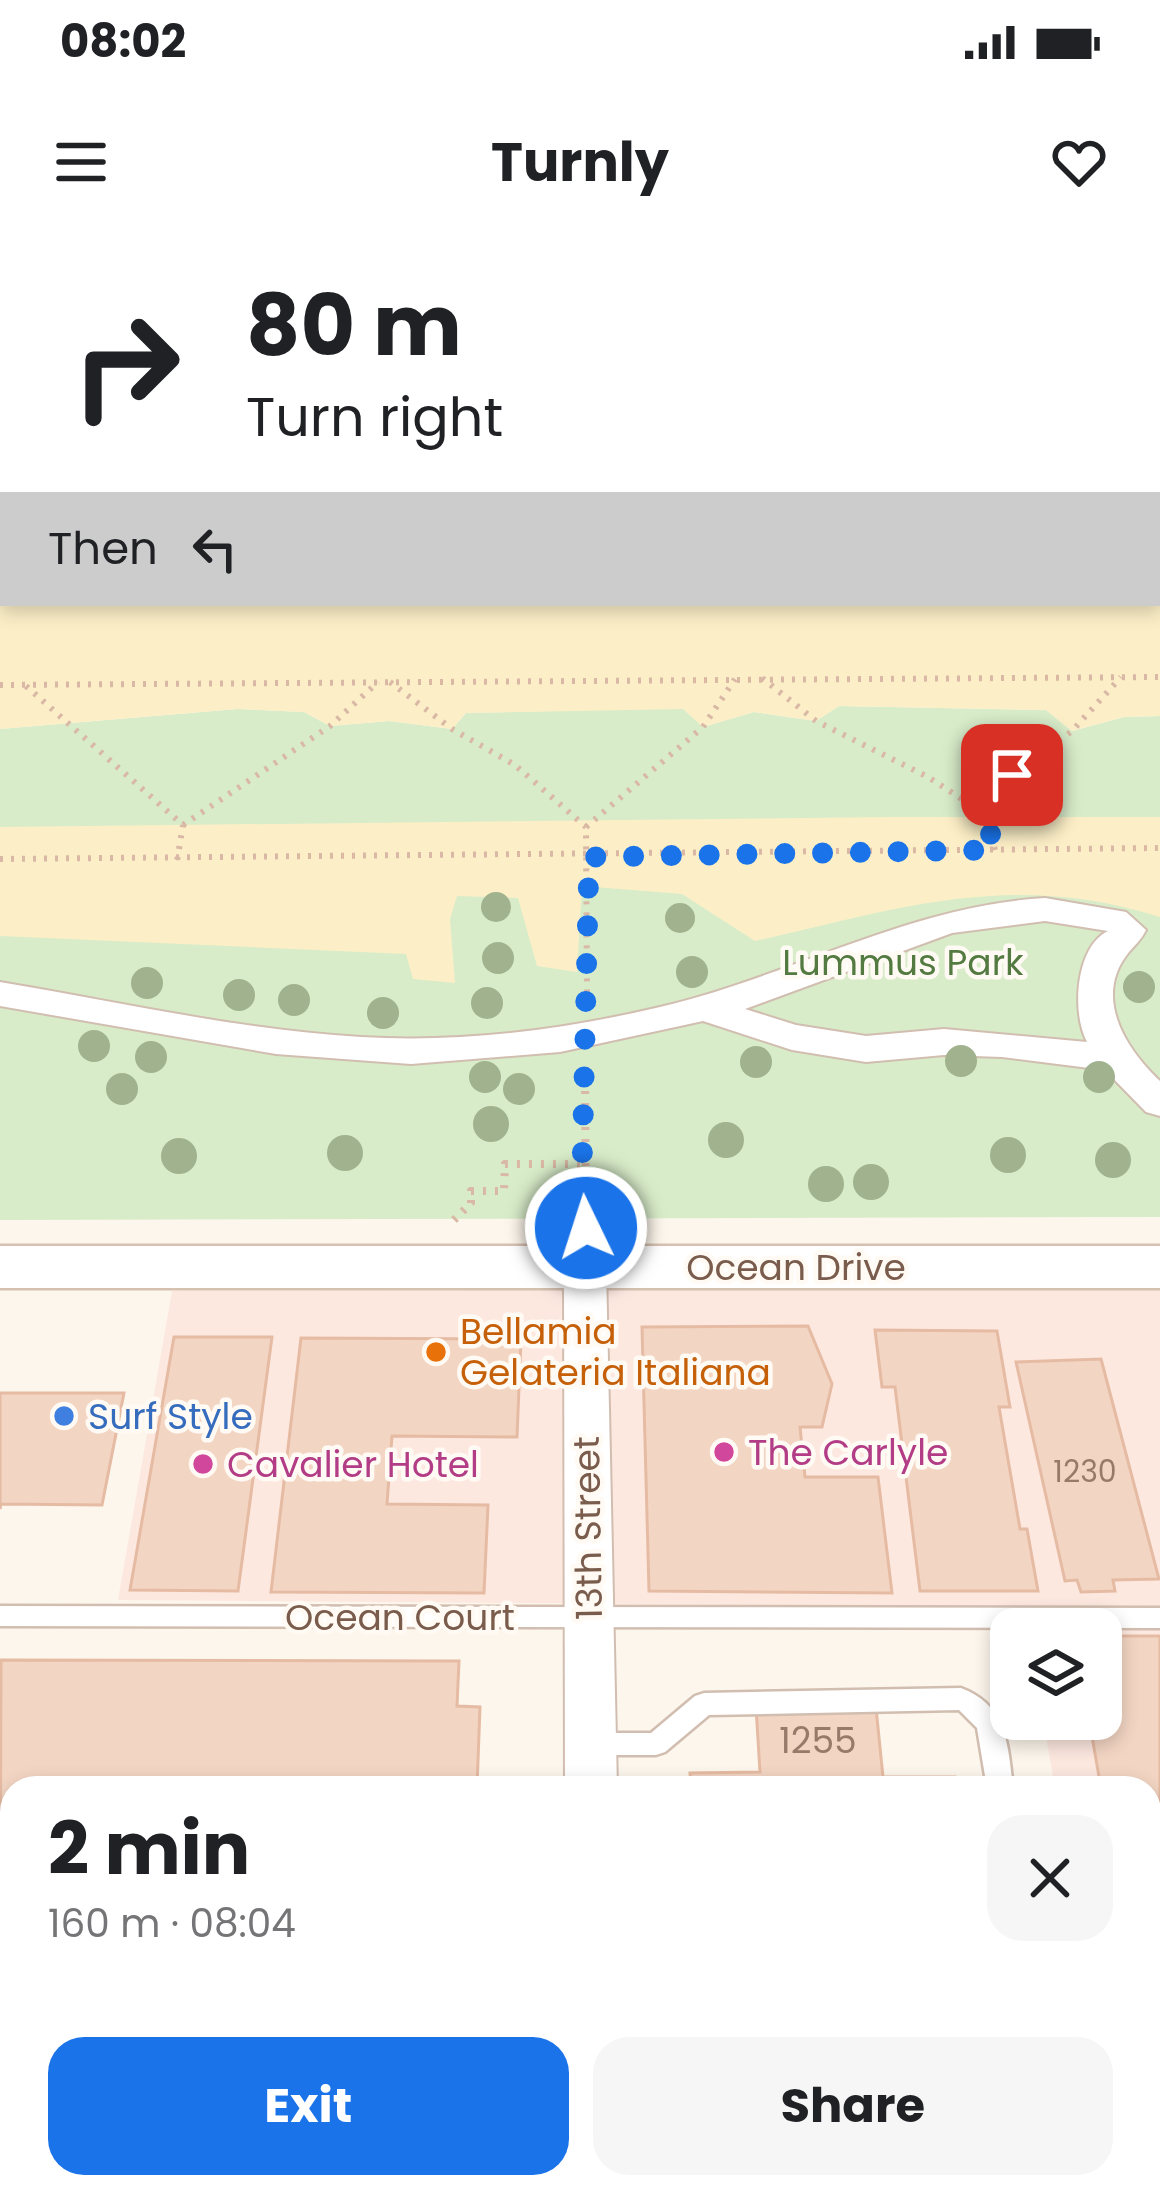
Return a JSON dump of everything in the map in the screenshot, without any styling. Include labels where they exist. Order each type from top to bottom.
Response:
[{"type":"street","points":[[0,994],[317,1047],[463,1048],[586,1034],[705,1009],[951,920],[1045,909],[1118,920],[1128,930],[1124,939],[1113,942],[1094,1000],[1097,1026],[1118,1059],[1160,1102]]},
{"type":"street","points":[[705,1009],[792,1036],[866,1049],[944,1042],[1003,1044],[1118,1059]]},
{"type":"street","name":"Ocean Drive","points":[[0,1267],[585,1247],[1160,1267]]},
{"type":"street","name":"13th Street","points":[[585,1247],[591,1766]]},
{"type":"lane","name":"Ocean Court","points":[[0,1616],[1160,1618]]},
{"type":"lane","points":[[591,1766],[656,1744],[704,1704],[961,1699],[979,1705],[990,1721],[998,1776]]},
{"type":"path","points":[[985,814],[1012,775],[1072,730],[1121,676]]},
{"type":"path","points":[[0,685],[1159,678]]},
{"type":"path","points":[[586,827],[703,727],[735,679]]},
{"type":"path","points":[[762,679],[816,722],[928,777],[985,814],[995,850]]},
{"type":"path","points":[[176,861],[183,825],[330,726],[379,682]]},
{"type":"path","points":[[390,682],[452,729],[515,765],[586,827],[585,1247]]},
{"type":"path","points":[[25,685],[183,825]]},
{"type":"path","points":[[0,860],[1160,848]]},
{"type":"path","points":[[447,1227],[471,1203],[471,1191],[504,1191],[505,1164],[582,1164]]},
{"type":"shaded area","points":[[1160,1288],[1160,1776],[1053,1776],[1047,1740],[1122,1740],[1122,1608],[118,1600],[172,1291]]},
{"type":"green space","name":"Lummus Park","points":[[839,706],[1046,710],[1072,731],[1124,717],[1160,716],[1160,1217],[0,1220],[0,729],[237,709],[304,712],[330,726],[389,721],[452,729],[466,713],[683,708],[703,727],[754,712],[816,721]]},
{"type":"sand","points":[[0,606],[1160,606],[1160,716],[1124,717],[1072,731],[1046,710],[839,706],[816,721],[754,712],[703,727],[683,709],[466,713],[452,729],[389,721],[330,726],[304,712],[237,709],[0,729]]},
{"type":"sand","points":[[1160,817],[1160,917],[1106,903],[1005,895],[908,907],[755,941],[682,894],[582,886],[577,972],[537,966],[518,898],[457,896],[450,919],[455,983],[413,979],[406,954],[0,936],[0,827]]},
{"type":"building","name":"The Carlyle","points":[[808,1326],[832,1384],[822,1427],[800,1427],[805,1477],[878,1477],[892,1593],[649,1591],[642,1327]]},
{"type":"building","points":[[875,1330],[997,1331],[1010,1407],[999,1407],[1020,1529],[1027,1529],[1038,1591],[920,1591],[895,1387],[882,1387]]},
{"type":"building","name":"Cavalier Hotel","points":[[174,1337],[272,1337],[238,1591],[130,1590]]},
{"type":"building","points":[[301,1338],[521,1339],[517,1437],[392,1436],[387,1504],[488,1505],[484,1593],[271,1592]]},
{"type":"building","points":[[1101,1359],[1159,1579],[1113,1580],[1115,1591],[1081,1592],[1077,1580],[1065,1581],[1016,1362]]},
{"type":"building","points":[[0,1393],[124,1393],[102,1505],[1,1504],[0,1509]]},
{"type":"building","points":[[1122,1636],[1160,1636],[1160,1776],[1099,1776],[1093,1740],[1122,1740]]},
{"type":"building","points":[[1,1660],[459,1661],[457,1706],[480,1707],[477,1776],[1,1776]]},
{"type":"building","points":[[756,1707],[876,1708],[883,1776],[690,1773],[760,1772]]},
{"type":"place","name":"Bellamia Gelateria Italiana","points":[[436,1352]]},
{"type":"place","name":"Surf Style","points":[[64,1416]]},
{"type":"place","name":"The Carlyle","points":[[724,1452]]},
{"type":"place","name":"Cavalier Hotel","points":[[203,1464]]},
{"type":"route","points":[[586,1228],[582,1170],[589,857],[995,850],[985,814],[1012,775]]}]
